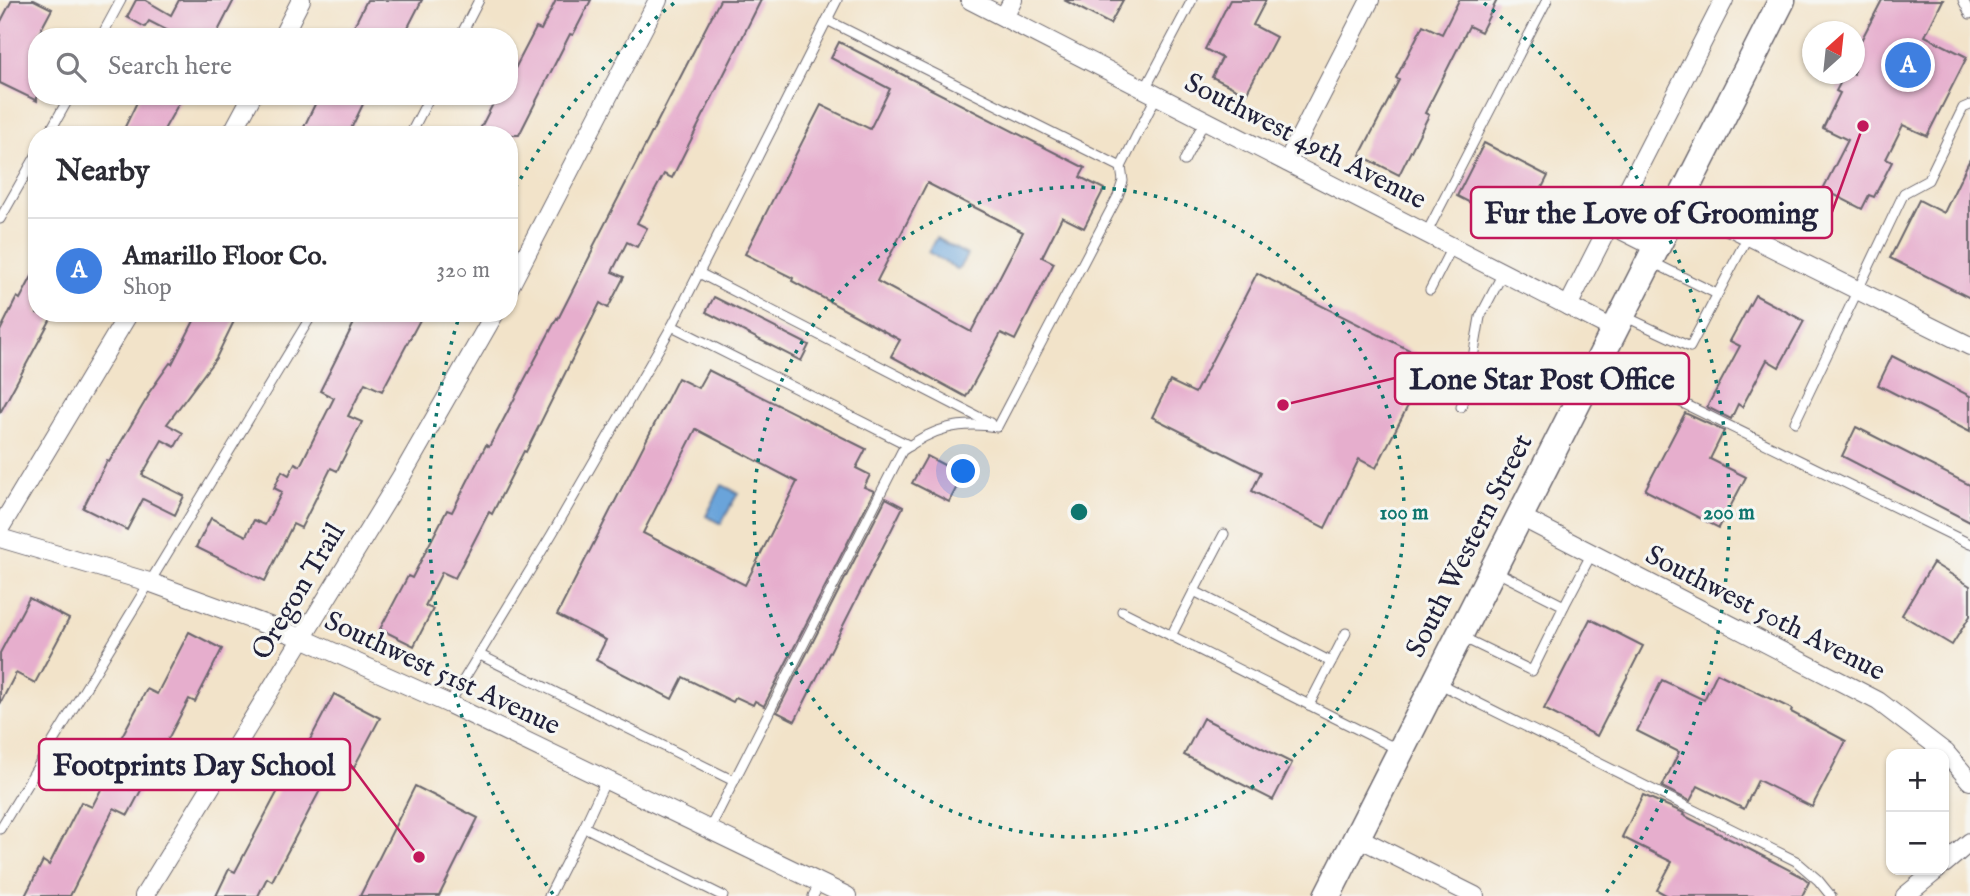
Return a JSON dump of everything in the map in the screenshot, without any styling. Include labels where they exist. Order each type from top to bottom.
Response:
[{"type":"main road","name":"South Western Street","points":[[1327,896],[1782,0]]},
{"type":"street","points":[[287,28],[301,0]]},
{"type":"street","points":[[518,271],[658,0]]},
{"type":"street","name":"Southwest 49th Avenue","points":[[970,0],[1568,306],[1619,323]]},
{"type":"street","points":[[1004,17],[1013,0]]},
{"type":"street","points":[[1287,162],[1370,0]]},
{"type":"street","points":[[1568,306],[1724,0]]},
{"type":"street","points":[[236,126],[247,105]]},
{"type":"street","points":[[1680,202],[1970,346]]},
{"type":"street","points":[[1611,225],[1653,255]]},
{"type":"street","points":[[0,528],[124,322]]},
{"type":"street","name":"Oregon Trail","points":[[145,896],[401,477],[490,322]]},
{"type":"street","name":"Southwest 50th Avenue","points":[[1521,517],[1878,701],[1946,753],[1970,781]]},
{"type":"street","name":"Southwest 51st Avenue","points":[[0,538],[149,582],[302,638],[449,705],[709,830],[816,889],[848,896]]},
{"type":"street","points":[[1357,837],[1475,896]]},
{"type":"street","points":[[1949,860],[1970,842]]},
{"type":"street","points":[[1905,896],[1931,875]]},
{"type":"lane","points":[[107,28],[121,0]]},
{"type":"lane","points":[[465,28],[479,0]]},
{"type":"lane","points":[[449,705],[672,326],[837,0]]},
{"type":"lane","points":[[998,427],[1118,196],[1123,181],[1121,167],[1192,0]]},
{"type":"lane","points":[[1426,234],[1547,0]]},
{"type":"lane","points":[[1962,0],[1970,14]]},
{"type":"lane","points":[[827,20],[1121,167]]},
{"type":"lane","points":[[53,126],[65,105]]},
{"type":"lane","points":[[415,126],[425,105]]},
{"type":"lane","points":[[1795,422],[1904,193],[1928,180],[1963,108],[1970,105]]},
{"type":"lane","points":[[1184,161],[1205,120]]},
{"type":"lane","points":[[0,219],[28,170]]},
{"type":"lane","points":[[1619,323],[1690,346],[1748,236]]},
{"type":"lane","points":[[1430,290],[1452,247]]},
{"type":"lane","points":[[1653,255],[1717,294]]},
{"type":"lane","points":[[699,273],[998,427]]},
{"type":"lane","points":[[1461,407],[1470,375],[1480,317],[1503,273]]},
{"type":"lane","points":[[0,829],[308,322]]},
{"type":"lane","points":[[672,326],[910,446]]},
{"type":"lane","points":[[1599,362],[1970,544]]},
{"type":"lane","points":[[709,830],[902,451],[923,436],[954,426],[974,424],[998,427]]},
{"type":"lane","points":[[1171,636],[1224,534]]},
{"type":"lane","points":[[1460,636],[1532,671],[1592,554]]},
{"type":"lane","points":[[1493,570],[1563,606]]},
{"type":"lane","points":[[1194,591],[1331,662]]},
{"type":"lane","points":[[1122,611],[1401,751]]},
{"type":"lane","points":[[1309,705],[1346,633]]},
{"type":"lane","points":[[480,655],[734,781]]},
{"type":"lane","points":[[1436,682],[1796,861],[1818,880],[1831,896]]},
{"type":"lane","points":[[550,896],[606,780]]},
{"type":"lane","points":[[584,827],[723,896]]},
{"type":"water","points":[[936,238],[967,255],[958,270],[928,252]]},
{"type":"water","points":[[722,485],[738,493],[721,524],[706,516]]},
{"type":"building","points":[[12,0],[34,0],[52,9],[42,28],[28,28],[28,97],[0,83],[0,23]]},
{"type":"building","points":[[136,0],[145,0],[171,15],[179,0],[234,0],[220,28],[163,28],[149,21],[145,27],[127,17]]},
{"type":"building","points":[[367,0],[422,0],[408,28],[353,28]]},
{"type":"building","points":[[556,0],[591,0],[573,35],[570,34],[519,135],[518,126],[482,126],[492,105],[518,105],[518,63],[536,28],[541,30]]},
{"type":"building","points":[[720,0],[761,0],[672,178],[664,174],[637,223],[647,228],[637,247],[627,242],[612,272],[624,277],[608,308],[600,303],[526,452],[524,451],[492,514],[489,512],[455,578],[442,572],[425,606],[433,609],[414,646],[380,629],[408,576],[412,578],[447,510],[452,512],[486,445],[489,447],[558,319]]},
{"type":"building","points":[[1064,0],[1123,0],[1110,24]]},
{"type":"building","points":[[1230,0],[1266,0],[1253,25],[1276,37],[1246,94],[1212,77],[1222,58],[1205,49]]},
{"type":"building","points":[[1459,0],[1497,0],[1481,32],[1469,26],[1425,113],[1429,115],[1399,175],[1360,155],[1399,80],[1396,78],[1423,25],[1442,34]]},
{"type":"building","points":[[1882,0],[1943,0],[1925,36],[1967,57],[1927,136],[1903,125],[1886,159],[1892,162],[1874,197],[1869,195],[1862,209],[1823,189],[1848,140],[1823,128],[1840,93],[1836,91],[1840,84],[1865,84],[1865,33]]},
{"type":"building","points":[[839,42],[1085,168],[1080,177],[1104,189],[1084,228],[1062,217],[1042,257],[1054,263],[1015,340],[1001,333],[966,397],[891,356],[900,340],[792,281],[793,278],[745,254],[821,105],[870,129],[890,89],[831,58]],"holes":[[[927,183],[1023,232],[971,332],[877,281]]]},
{"type":"building","points":[[136,105],[178,105],[166,126],[125,126]]},
{"type":"building","points":[[315,105],[363,105],[352,126],[304,126]]},
{"type":"building","points":[[1484,143],[1548,176],[1521,229],[1457,196]]},
{"type":"building","points":[[1970,159],[1970,298],[1890,258],[1919,200],[1944,213]]},
{"type":"building","points":[[1257,273],[1431,361],[1376,468],[1359,459],[1325,528],[1252,491],[1261,472],[1152,417],[1170,381],[1195,393]]},
{"type":"building","points":[[28,284],[28,322],[49,322],[0,413],[0,331],[17,297],[20,299]]},
{"type":"building","points":[[1755,295],[1804,321],[1779,367],[1767,360],[1742,407],[1738,404],[1731,419],[1707,407],[1740,346],[1730,341]]},
{"type":"building","points":[[714,297],[809,345],[801,361],[706,312]]},
{"type":"building","points":[[193,322],[234,322],[216,358],[167,424],[183,433],[175,447],[162,440],[142,475],[184,496],[175,515],[143,499],[127,530],[83,508],[107,461],[109,462],[148,394],[170,363],[172,364]]},
{"type":"building","points":[[354,322],[419,322],[382,391],[365,383],[348,416],[362,422],[337,471],[331,468],[301,528],[293,524],[265,581],[196,547],[211,518],[246,536],[254,520],[265,525],[282,492],[274,488],[282,471],[289,475],[295,463],[300,466],[334,398],[320,391]]},
{"type":"building","points":[[1892,356],[1970,396],[1970,432],[1878,385]]},
{"type":"building","points":[[708,370],[866,449],[856,468],[870,475],[864,487],[874,491],[764,706],[755,701],[753,705],[736,697],[733,702],[683,677],[672,699],[596,660],[606,640],[557,615],[678,378],[698,388]],"holes":[[[696,429],[797,482],[745,585],[643,533]]]},
{"type":"building","points":[[1685,413],[1724,431],[1710,459],[1746,477],[1719,528],[1645,490]]},
{"type":"building","points":[[1856,427],[1970,485],[1970,522],[1842,456]]},
{"type":"building","points":[[927,456],[963,475],[949,502],[912,483]]},
{"type":"building","points":[[886,498],[903,507],[795,721],[777,712]]},
{"type":"building","points":[[1933,563],[1970,586],[1970,616],[1952,645],[1902,615]]},
{"type":"building","points":[[29,598],[69,619],[35,683],[16,673],[0,704],[0,653]]},
{"type":"building","points":[[1590,619],[1643,646],[1597,736],[1544,709]]},
{"type":"building","points":[[189,632],[222,649],[195,702],[189,699],[128,815],[114,808],[70,896],[25,896],[43,861],[49,865],[81,802],[92,807],[126,741],[121,738],[147,689],[157,694]]},
{"type":"building","points":[[1717,673],[1792,709],[1791,712],[1846,741],[1812,807],[1758,780],[1744,809],[1698,786],[1690,801],[1662,787],[1679,752],[1637,731],[1662,680],[1704,700]]},
{"type":"building","points":[[334,694],[380,718],[353,769],[336,760],[272,881],[267,878],[258,896],[216,896],[229,869],[235,872],[298,753],[302,755]]},
{"type":"building","points":[[1203,718],[1292,763],[1273,800],[1184,755]]},
{"type":"building","points":[[415,786],[478,818],[439,896],[360,896]]},
{"type":"building","points":[[1643,795],[1684,813],[1683,815],[1803,877],[1809,882],[1802,896],[1668,896],[1657,890],[1672,862],[1622,837]]},
{"type":"place","name":"Amarillo Floor Co.","points":[[1908,65]]},
{"type":"place","name":"Fur the Love of Grooming","points":[[1863,126]]},
{"type":"place","name":"Lone Star Post Office","points":[[1283,405]]},
{"type":"place","name":"Footprints Day School","points":[[419,857]]}]
